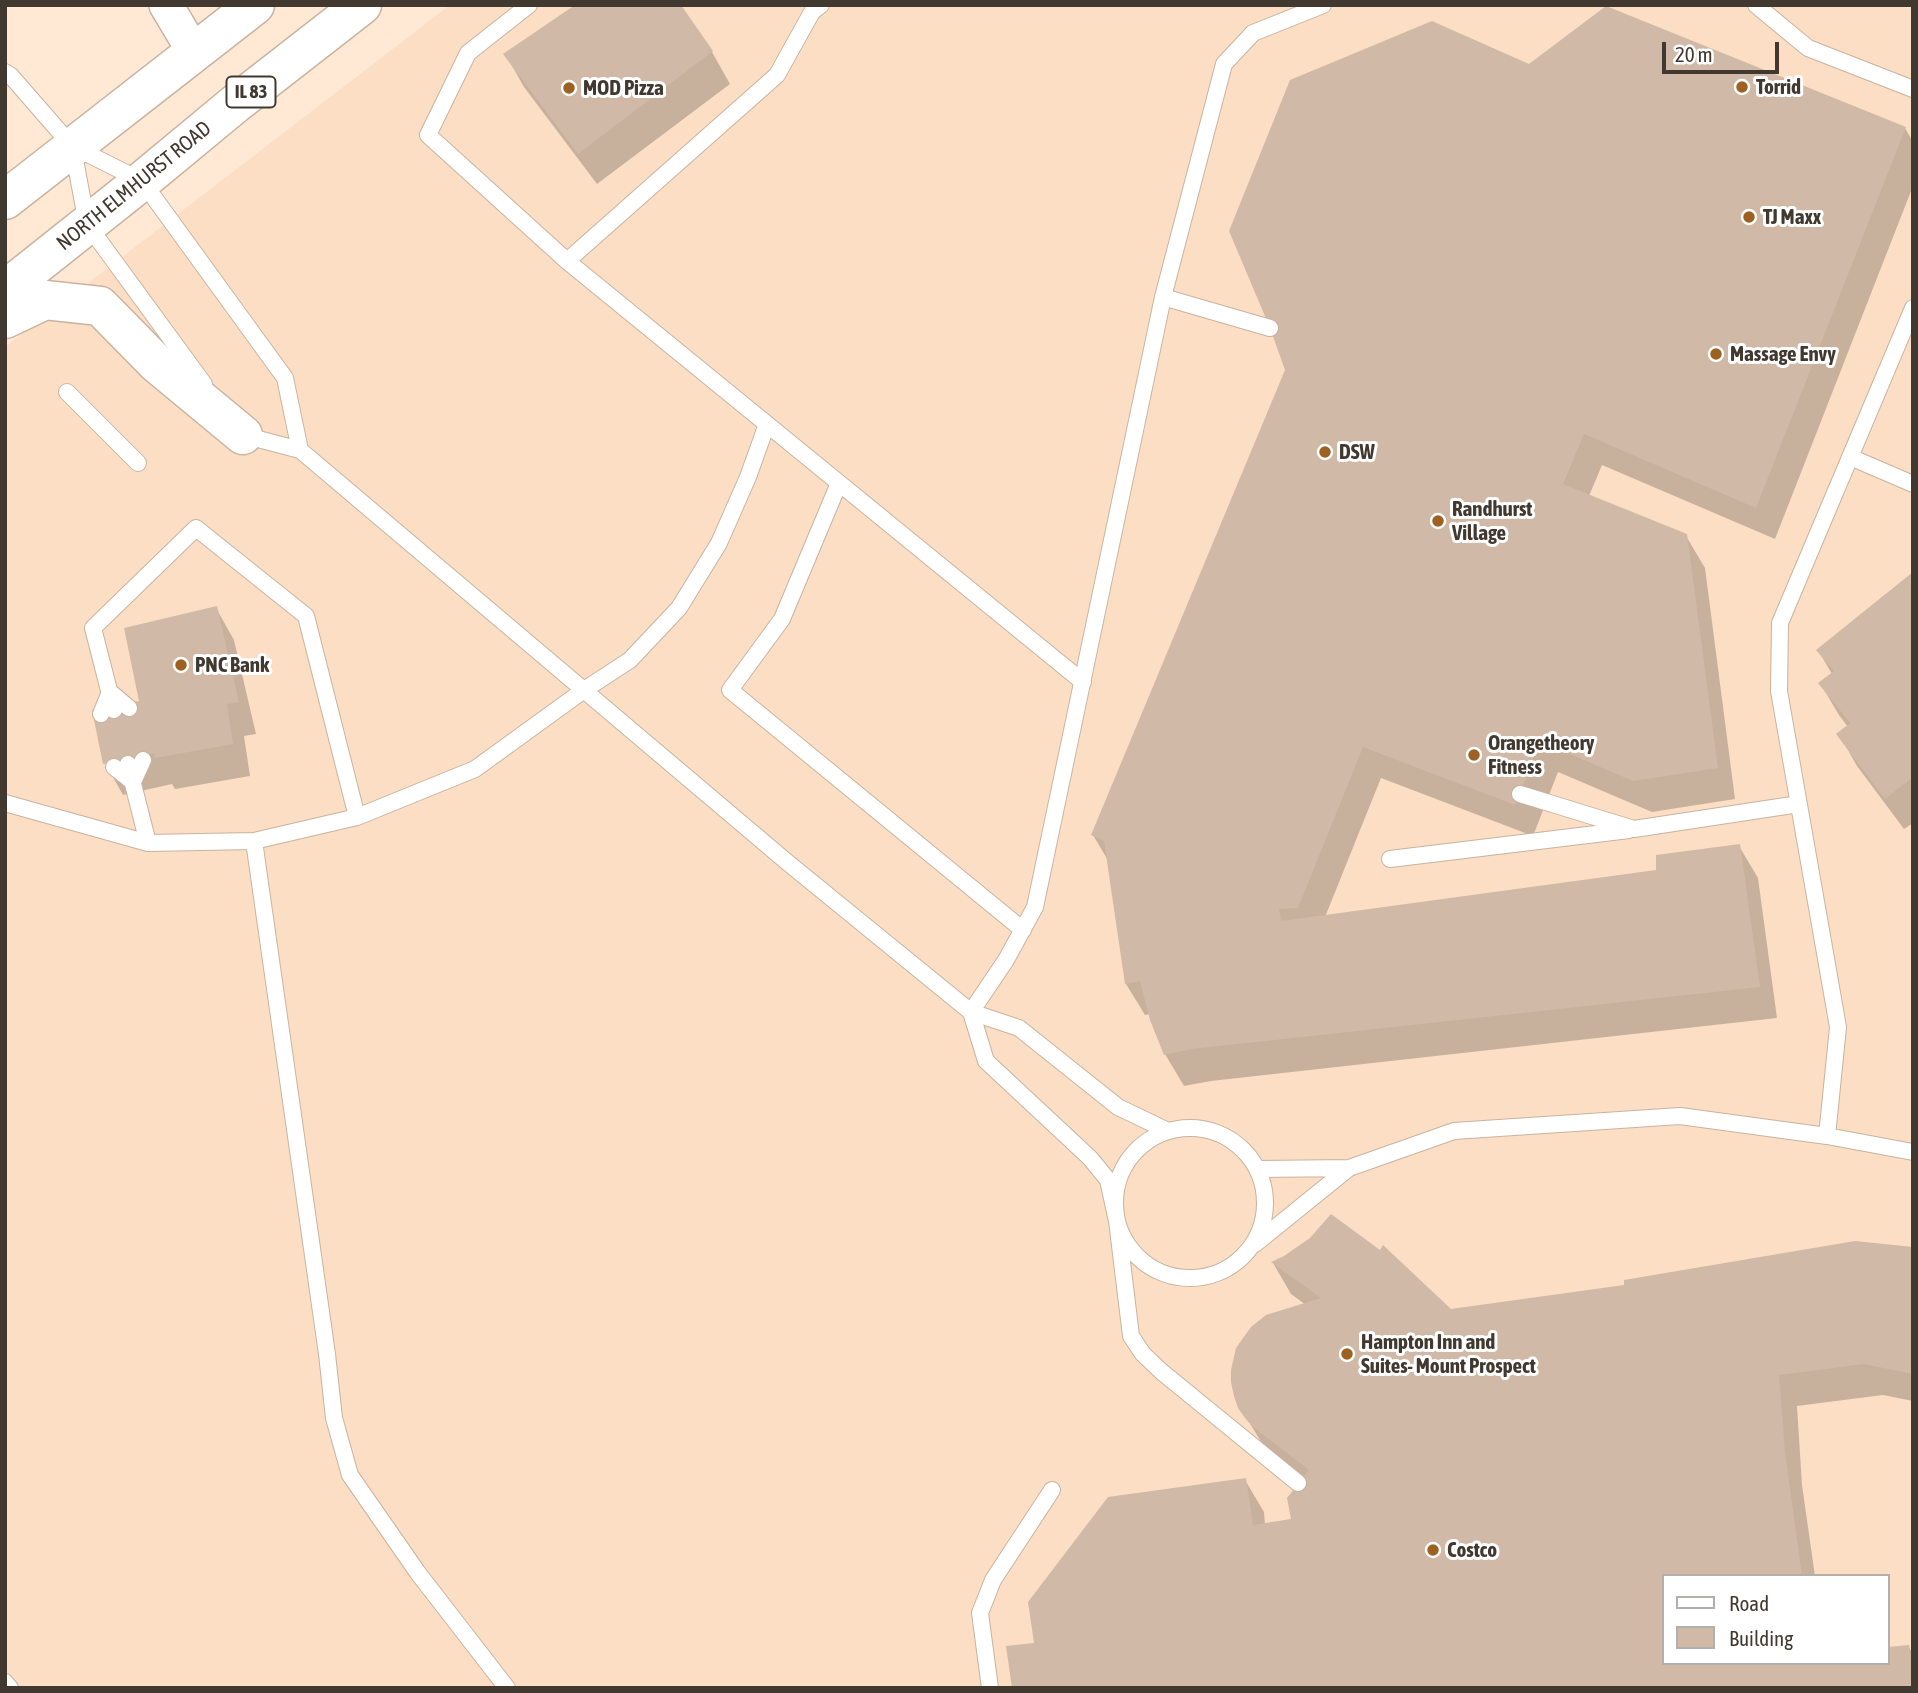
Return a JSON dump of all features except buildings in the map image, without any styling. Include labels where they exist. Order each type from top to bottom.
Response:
[{"type":"main road","points":[[5,200],[255,5]]},
{"type":"main road","name":"NORTH ELMHURST ROAD","points":[[5,290],[362,5]]},
{"type":"main road","points":[[5,319],[45,300],[100,306],[156,363],[243,435]]},
{"type":"street","points":[[166,5],[194,52]]},
{"type":"lane","points":[[528,5],[468,53],[428,135],[567,261],[1083,682]]},
{"type":"lane","points":[[567,261],[778,75],[813,12],[821,5]]},
{"type":"lane","points":[[971,1012],[1006,960],[1035,907],[1163,297],[1224,64],[1253,33],[1324,5]]},
{"type":"lane","points":[[1756,5],[1808,48],[1913,89]]},
{"type":"lane","points":[[5,72],[72,146],[142,181],[285,378],[300,450]]},
{"type":"lane","points":[[72,146],[87,224],[243,435],[300,450],[787,862],[971,1012],[1019,1028],[1118,1107],[1168,1131]]},
{"type":"lane","points":[[1163,297],[1270,328]]},
{"type":"lane","points":[[1827,1136],[1838,1027],[1779,691],[1780,623],[1913,308]]},
{"type":"lane","points":[[67,392],[138,463]]},
{"type":"lane","points":[[5,803],[148,843],[254,841],[357,817],[475,769],[630,660],[679,608],[719,543],[748,477],[766,424]]},
{"type":"lane","points":[[1850,457],[1913,484]]},
{"type":"lane","points":[[839,483],[782,619],[730,690],[1023,930]]},
{"type":"lane","points":[[115,710],[93,628],[196,528],[306,616],[357,817]]},
{"type":"lane","points":[[133,782],[128,764],[148,843]]},
{"type":"lane","points":[[1520,794],[1634,830]]},
{"type":"lane","points":[[1390,859],[1634,830],[1799,804]]},
{"type":"lane","points":[[254,841],[334,1418],[350,1475],[418,1573],[507,1688]]},
{"type":"lane","points":[[971,1012],[986,1061],[1090,1158],[1108,1180],[1117,1221],[1127,1244],[1143,1263],[1165,1275],[1190,1279],[1214,1275],[1237,1263],[1254,1245],[1349,1168]]},
{"type":"lane","points":[[1258,1169],[1349,1168],[1454,1131],[1680,1116],[1827,1136],[1913,1152]]},
{"type":"lane","points":[[1254,1245],[1262,1227],[1264,1188],[1258,1169],[1245,1152],[1229,1139],[1199,1129],[1168,1131],[1148,1141],[1131,1157],[1120,1176],[1115,1198],[1131,1336],[1143,1354],[1162,1372],[1298,1483]]},
{"type":"lane","points":[[990,1688],[980,1613],[993,1580],[1052,1490]]},
{"type":"lane","points":[[5,1682],[10,1688]]},
{"type":"shaded area","name":"Randhurst Village","points":[[450,5],[1913,5],[1913,1688],[5,1688],[5,347]]},
{"type":"place","name":"Torrid","points":[[1742,87]]},
{"type":"place","name":"MOD Pizza","points":[[569,88]]},
{"type":"place","name":"TJ Maxx","points":[[1749,217]]},
{"type":"place","name":"Massage Envy","points":[[1716,354]]},
{"type":"place","name":"DSW","points":[[1325,452]]},
{"type":"place","name":"Randhurst Village","points":[[1438,521]]},
{"type":"place","name":"PNC Bank","points":[[181,665]]},
{"type":"place","name":"Orangetheory Fitness","points":[[1474,755]]},
{"type":"place","name":"Hampton Inn and Suites- Mount Prospect","points":[[1347,1354]]},
{"type":"place","name":"Costco","points":[[1433,1550]]}]
